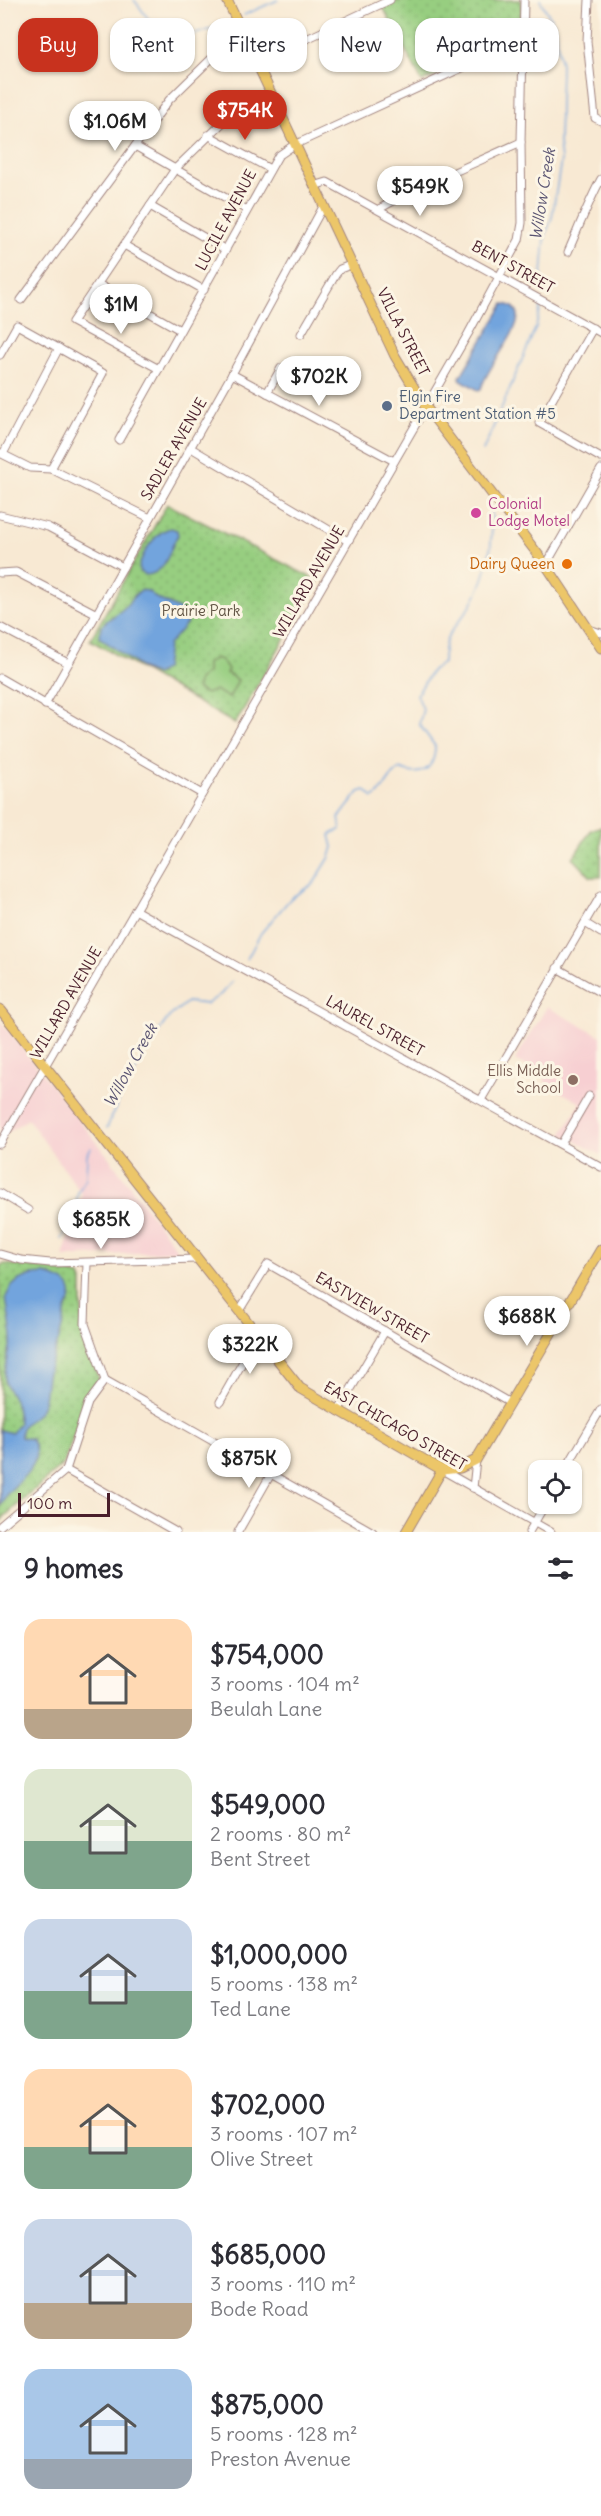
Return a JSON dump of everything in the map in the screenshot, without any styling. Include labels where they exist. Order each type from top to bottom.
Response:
[{"type":"main road","name":"VILLA STREET","points":[[227,0],[235,18]]},
{"type":"main road","name":"VILLA STREET","points":[[259,72],[395,356],[425,406],[546,565],[601,648]]},
{"type":"main road","name":"EAST CHICAGO STREET","points":[[0,1009],[302,1390],[442,1470]]},
{"type":"main road","points":[[406,1532],[442,1470],[460,1468],[476,1460],[601,1249]]},
{"type":"street","points":[[307,39],[390,0]]},
{"type":"street","name":"WILLARD AVENUE","points":[[524,0],[524,18]]},
{"type":"street","points":[[589,0],[586,41],[598,119]]},
{"type":"street","points":[[21,300],[169,100],[207,63]]},
{"type":"street","name":"LUCILE AVENUE","points":[[119,440],[278,156],[294,145],[453,72]]},
{"type":"street","name":"WILLARD AVENUE","points":[[0,1144],[501,275],[521,233],[522,72]]},
{"type":"street","points":[[159,369],[72,322],[175,170],[244,101],[252,99]]},
{"type":"street","points":[[208,135],[270,169]]},
{"type":"street","points":[[379,209],[420,187],[521,142]]},
{"type":"street","points":[[135,146],[248,210]]},
{"type":"street","points":[[568,252],[585,210],[601,179]]},
{"type":"street","name":"BENT STREET","points":[[314,186],[327,182],[501,275],[601,333]]},
{"type":"street","name":"SADLER AVENUE","points":[[45,705],[232,374],[324,205]]},
{"type":"street","points":[[150,206],[226,250]]},
{"type":"street","points":[[124,245],[204,290]]},
{"type":"street","points":[[301,334],[340,268],[353,264]]},
{"type":"street","points":[[98,284],[180,330]]},
{"type":"street","points":[[0,355],[17,324],[102,373],[51,469]]},
{"type":"street","points":[[593,328],[539,423],[601,458]]},
{"type":"street","points":[[58,348],[1,454],[30,468],[51,469],[150,518]]},
{"type":"street","points":[[267,393],[281,368]]},
{"type":"street","points":[[232,374],[394,461]]},
{"type":"street","points":[[190,448],[348,541]]},
{"type":"street","points":[[546,565],[601,469]]},
{"type":"street","points":[[0,515],[48,527],[123,567]]},
{"type":"street","points":[[0,573],[16,572],[97,615]]},
{"type":"street","points":[[0,627],[68,663]]},
{"type":"street","points":[[589,629],[601,633]]},
{"type":"street","points":[[0,678],[202,794]]},
{"type":"street","points":[[481,1100],[601,895]]},
{"type":"street","name":"LAUREL STREET","points":[[135,910],[601,1167]]},
{"type":"street","points":[[585,923],[601,933]]},
{"type":"street","points":[[557,968],[601,993]]},
{"type":"street","points":[[561,1144],[589,1096]]},
{"type":"street","points":[[0,1193],[28,1210]]},
{"type":"street","points":[[0,1254],[12,1258],[50,1263],[198,1259]]},
{"type":"street","points":[[0,1260],[12,1258]]},
{"type":"street","points":[[87,1263],[86,1324],[93,1352],[105,1380],[373,1532]]},
{"type":"street","name":"EASTVIEW STREET","points":[[239,1311],[268,1264],[510,1402]]},
{"type":"street","points":[[338,1411],[385,1331]]},
{"type":"street","points":[[220,1402],[258,1335]]},
{"type":"street","points":[[0,1526],[66,1470],[88,1403],[105,1380]]},
{"type":"street","points":[[572,1460],[601,1409]]},
{"type":"street","points":[[473,1488],[476,1460]]},
{"type":"street","points":[[66,1470],[176,1532]]},
{"type":"street","name":"EAST CHICAGO STREET","points":[[442,1470],[551,1532]]},
{"type":"street","points":[[238,1532],[272,1474]]},
{"type":"street","points":[[529,1532],[540,1514]]},
{"type":"shaded area","name":"Ellis Middle School","points":[[547,1007],[601,1036],[601,1155],[562,1134],[581,1103],[546,1084],[544,1076],[515,1060]]},
{"type":"shaded area","points":[[0,1021],[107,1155],[178,1251],[63,1257],[82,1194],[28,1119],[0,1137]]},
{"type":"green space","points":[[398,0],[521,0],[521,18],[415,18],[415,69],[403,45],[403,18],[389,18],[383,7]]},
{"type":"green space","points":[[417,72],[443,72],[422,82]]},
{"type":"green space","name":"Prairie Park","points":[[167,504],[318,581],[235,724],[90,640]]},
{"type":"green space","points":[[216,658],[221,660],[228,670],[226,673],[238,680],[229,698],[215,690],[206,694],[197,689],[198,680],[207,673],[207,663]]},
{"type":"green space","points":[[601,826],[601,877],[591,877],[573,858],[591,830]]},
{"type":"green space","points":[[0,1265],[50,1269],[80,1276],[82,1281],[82,1327],[99,1380],[86,1400],[64,1463],[4,1517],[0,1525]]},
{"type":"water","points":[[504,304],[516,310],[517,322],[481,389],[478,390],[460,377]]},
{"type":"water","points":[[171,528],[177,530],[178,535],[167,560],[159,570],[153,573],[146,575],[140,572],[140,562],[150,544],[165,530]]},
{"type":"water","points":[[141,590],[148,591],[156,598],[181,610],[187,623],[168,645],[165,669],[156,675],[144,670],[99,637],[105,622],[124,608]]},
{"type":"water","points":[[46,1274],[67,1285],[70,1288],[71,1297],[48,1372],[43,1405],[38,1413],[22,1427],[21,1431],[21,1437],[31,1439],[35,1447],[34,1462],[25,1476],[7,1494],[0,1507],[0,1430],[12,1433],[19,1423],[15,1402],[5,1383],[12,1337],[6,1297],[11,1287],[19,1280],[32,1275]]},
{"type":"waterway","points":[[134,0],[155,26],[166,34],[183,36],[207,31]]},
{"type":"waterway","points":[[244,15],[278,0]]},
{"type":"waterway","name":"Willow Creek","points":[[540,0],[554,24],[561,65],[559,143],[561,160],[552,217],[545,237],[541,288]]},
{"type":"waterway","name":"Willow Creek","points":[[483,451],[536,327],[541,306]]},
{"type":"waterway","name":"Willow Creek","points":[[247,959],[261,933],[291,898],[314,883],[330,857],[333,847],[330,835],[341,829],[339,818],[359,792],[365,790],[373,798],[400,769],[407,772],[420,772],[425,770],[432,761],[435,746],[419,724],[423,709],[417,695],[432,670],[443,663],[445,644],[470,606],[482,582],[491,545],[491,506]]},
{"type":"waterway","name":"Willow Creek","points":[[107,1128],[117,1104],[153,1039],[169,1017],[187,1002],[207,1004],[233,981]]},
{"type":"waterway","name":"Willow Creek","points":[[62,1239],[74,1218],[78,1192],[86,1178],[87,1154],[91,1148]]},
{"type":"place","name":"Elgin Fire Department Station #5","points":[[387,406]]},
{"type":"place","name":"Colonial Lodge Motel","points":[[476,513]]},
{"type":"place","name":"Dairy Queen","points":[[567,564]]},
{"type":"place","name":"Ellis Middle School","points":[[573,1080]]}]
